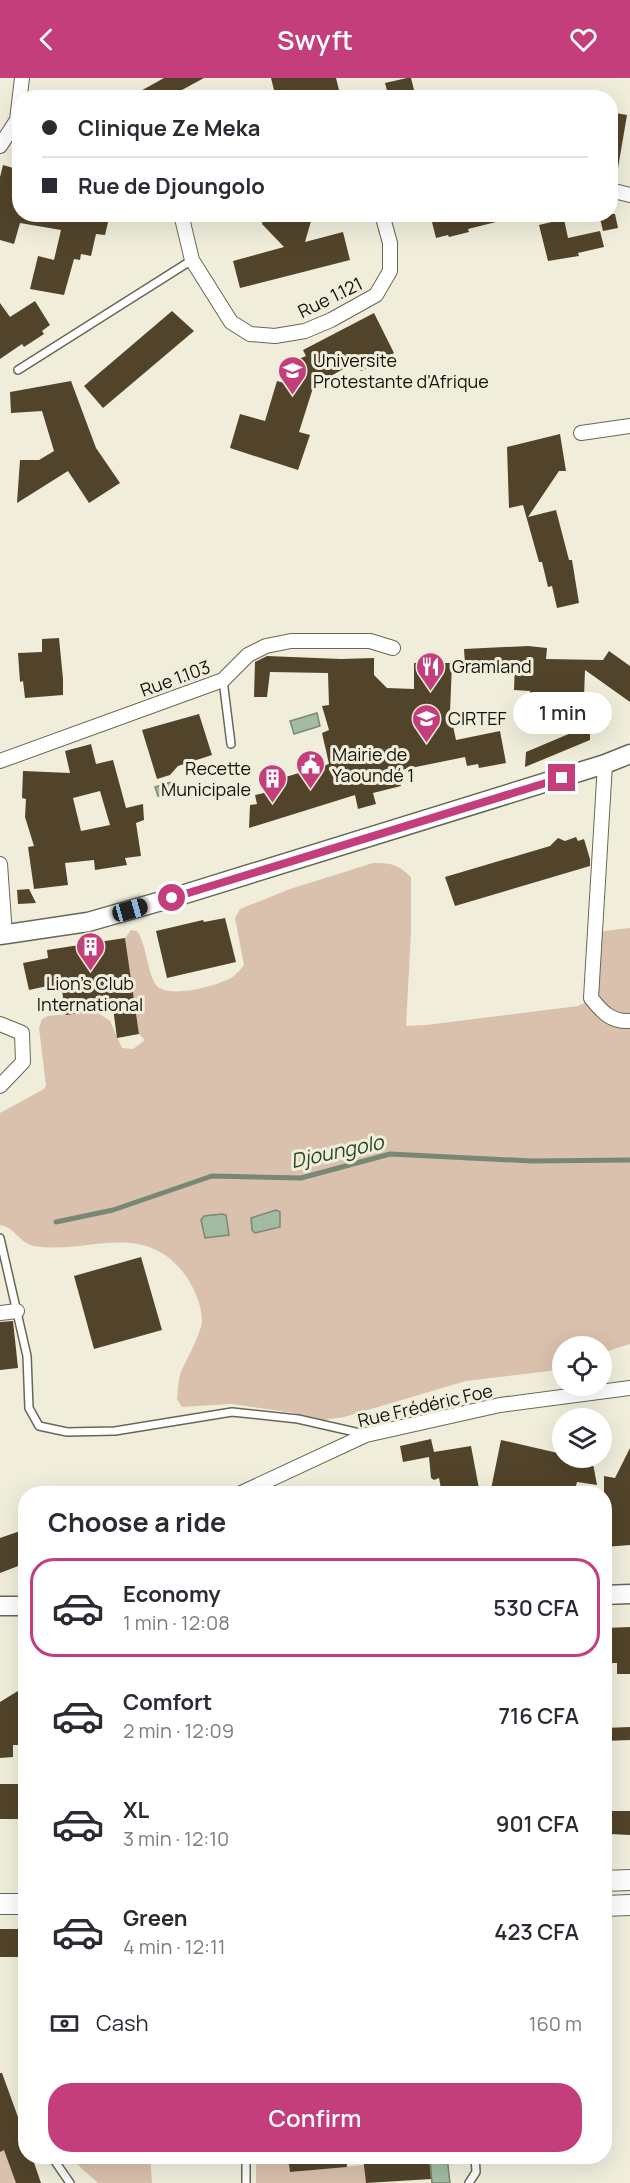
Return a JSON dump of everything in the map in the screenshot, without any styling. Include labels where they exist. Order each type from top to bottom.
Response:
[{"type":"main road","points":[[612,1881],[630,1880]]},
{"type":"main road","points":[[0,1904],[18,1904]]},
{"type":"main road","points":[[612,1906],[630,1905]]},
{"type":"street","points":[[0,146],[12,129]]},
{"type":"street","name":"Rue 1.121","points":[[183,222],[192,260],[231,322],[250,334],[275,336],[305,331],[332,320],[376,295],[390,271],[390,243],[384,222]]},
{"type":"street","points":[[581,433],[630,426]]},
{"type":"street","name":"Rue 1.103","points":[[0,761],[224,680],[248,655],[266,646],[291,641],[370,641],[393,648]]},
{"type":"street","points":[[0,864],[3,935],[88,922],[605,764],[630,754]]},
{"type":"street","points":[[605,764],[591,998],[603,1013],[620,1021],[630,1021]]},
{"type":"street","points":[[0,1024],[22,1033],[23,1062],[0,1086]]},
{"type":"street","points":[[0,1313],[17,1311]]},
{"type":"street","name":"Rue Frédéric Foe","points":[[256,1486],[366,1435],[500,1406],[630,1388]]},
{"type":"street","points":[[612,1595],[630,1594]]},
{"type":"lane","points":[[18,370],[192,260]]},
{"type":"lane","points":[[224,680],[231,744]]},
{"type":"lane","points":[[0,1238],[27,1356],[29,1408],[39,1426],[67,1432],[115,1431],[232,1412],[298,1419],[366,1435]]},
{"type":"lane","points":[[57,2164],[70,2183]]},
{"type":"lane","points":[[246,2164],[246,2183]]},
{"type":"lane","points":[[470,2183],[476,2172],[475,2164]]},
{"type":"shaded area","points":[[317,713],[320,726],[294,734],[290,721]]},
{"type":"shaded area","points":[[175,781],[178,791],[158,796],[155,787]]},
{"type":"shaded area","points":[[373,863],[394,865],[411,877],[411,932],[406,1026],[578,1006],[584,1003],[597,937],[604,931],[630,928],[630,1344],[612,1350],[612,1336],[552,1336],[552,1371],[466,1381],[344,1417],[324,1420],[294,1413],[231,1404],[182,1407],[177,1399],[180,1375],[197,1339],[202,1314],[196,1294],[182,1271],[166,1256],[149,1247],[131,1243],[54,1248],[34,1246],[24,1242],[10,1229],[0,1225],[0,1113],[46,1086],[39,1028],[42,1019],[48,1016],[95,1011],[110,1021],[122,1048],[133,1049],[145,1040],[139,1034],[125,938],[131,930],[137,931],[140,937],[152,977],[158,987],[165,990],[183,991],[205,987],[231,978],[244,965],[235,918],[240,909],[290,889]]},
{"type":"shaded area","points":[[276,1210],[280,1212],[280,1227],[255,1233],[252,1230],[251,1218]]},
{"type":"shaded area","points":[[226,1215],[229,1235],[205,1238],[201,1220],[204,1216]]},
{"type":"shaded area","points":[[0,2136],[16,2183],[0,2183]]},
{"type":"shaded area","points":[[77,2164],[151,2164],[152,2183],[98,2183]]},
{"type":"shaded area","points":[[256,2164],[289,2164],[290,2172],[364,2165],[366,2183],[256,2183]]},
{"type":"shaded area","points":[[431,2164],[448,2164],[450,2183],[432,2183]]},
{"type":"building","points":[[164,78],[204,78],[182,90],[142,90]]},
{"type":"building","points":[[271,78],[336,78],[339,90],[274,90]]},
{"type":"building","points":[[411,78],[414,90],[387,90],[385,83]]},
{"type":"building","points":[[618,113],[627,115],[618,168]]},
{"type":"building","points":[[3,165],[12,168],[12,222],[108,222],[105,235],[96,234],[91,256],[81,254],[80,260],[74,259],[64,295],[30,289],[38,256],[54,260],[61,230],[20,223],[14,244],[0,240],[0,177]]},
{"type":"building","points":[[262,222],[311,222],[305,242],[343,232],[350,260],[240,288],[233,261],[284,247]]},
{"type":"building","points":[[432,222],[496,222],[468,229],[469,232],[436,238]]},
{"type":"building","points":[[565,222],[568,238],[600,231],[604,247],[578,253],[579,256],[548,261],[539,225]]},
{"type":"building","points":[[601,222],[617,222],[618,228],[603,231]]},
{"type":"building","points":[[35,301],[50,325],[42,331],[44,334],[24,347],[22,344],[0,359],[0,303],[10,317]]},
{"type":"building","points":[[172,311],[194,331],[103,408],[84,386]]},
{"type":"building","name":"Universite Protestante d'Afrique","points":[[374,313],[394,353],[361,371],[356,362],[320,382],[312,391],[299,432],[310,435],[298,470],[230,448],[240,414],[265,421],[277,381],[284,383],[289,363],[306,356],[303,350]]},
{"type":"building","points":[[71,381],[96,448],[120,483],[89,503],[68,471],[17,503],[20,460],[39,460],[54,451],[42,411],[11,413],[10,392]]},
{"type":"building","points":[[560,434],[566,471],[559,471],[528,517],[556,510],[569,560],[572,560],[579,603],[557,608],[552,586],[548,587],[542,562],[539,562],[523,505],[509,508],[507,447]]},
{"type":"building","points":[[59,638],[63,695],[25,698],[23,681],[20,682],[18,653],[42,652],[42,639]]},
{"type":"building","points":[[528,646],[547,648],[546,659],[603,660],[609,651],[630,666],[630,702],[585,670],[583,723],[528,723],[530,691],[514,690],[515,662],[465,664],[464,649]]},
{"type":"building","points":[[267,656],[374,658],[374,675],[387,688],[414,689],[414,663],[452,663],[450,712],[456,740],[500,731],[506,763],[479,768],[478,764],[467,766],[465,757],[396,771],[401,786],[373,793],[376,804],[358,809],[355,795],[249,828],[250,805],[257,804],[255,795],[264,793],[262,784],[329,764],[322,733],[329,730],[322,706],[329,705],[328,673],[270,672],[267,697],[254,697],[255,662]]},
{"type":"building","points":[[199,714],[212,755],[178,766],[170,775],[157,779],[142,730]]},
{"type":"building","points":[[590,725],[590,740],[525,767],[526,752]]},
{"type":"building","points":[[91,744],[96,764],[113,760],[126,808],[143,804],[144,820],[136,823],[141,856],[125,858],[127,865],[95,870],[94,860],[65,863],[68,885],[34,889],[28,847],[34,846],[25,817],[26,799],[22,798],[23,771],[70,773],[65,751]],"holes":[[[100,791],[110,825],[81,831],[73,798]]]},
{"type":"building","points":[[576,837],[578,841],[584,839],[590,866],[455,906],[445,877],[550,846],[558,838],[565,841]]},
{"type":"building","points":[[29,889],[36,903],[18,904],[17,890]]},
{"type":"building","points":[[225,918],[236,962],[167,978],[156,931],[203,920],[204,922]]},
{"type":"building","name":"Lion's Club International","points":[[125,938],[139,1034],[117,1038],[113,1008],[66,1015],[62,991],[53,993],[52,985],[29,990],[23,963],[48,958],[47,950]]},
{"type":"building","points":[[141,1257],[162,1330],[94,1349],[74,1276]]},
{"type":"building","points":[[13,1321],[18,1368],[0,1370],[0,1322]]},
{"type":"building","points":[[431,1439],[434,1452],[471,1446],[478,1486],[440,1486],[439,1478],[434,1480],[431,1478],[429,1457],[403,1462],[400,1446]]},
{"type":"building","points":[[501,1440],[552,1452],[552,1468],[594,1468],[597,1485],[577,1482],[576,1486],[492,1486]]},
{"type":"building","points":[[630,1448],[630,1545],[612,1546],[612,1486],[604,1486],[604,1476],[615,1478]]},
{"type":"building","points":[[18,1532],[18,1566],[0,1573],[0,1538]]},
{"type":"building","points":[[630,1627],[630,1674],[617,1674],[617,1663],[612,1663],[612,1628]]},
{"type":"building","points":[[18,1691],[18,1745],[13,1745],[13,1757],[0,1758],[0,1702]]},
{"type":"building","points":[[630,1727],[630,1740],[612,1741],[612,1728]]},
{"type":"building","points":[[0,1784],[18,1784],[18,1819],[0,1819]]},
{"type":"building","points":[[612,1811],[630,1811],[630,1835],[612,1834]]},
{"type":"building","points":[[0,1929],[18,1929],[18,1957],[0,1957]]},
{"type":"building","points":[[0,2073],[2,2073],[18,2117],[18,2164],[34,2164],[41,2183],[16,2183],[4,2150],[0,2152]]},
{"type":"building","points":[[289,2164],[347,2164],[347,2167],[290,2172]]},
{"type":"building","points":[[364,2164],[430,2164],[431,2179],[366,2183]]},
{"type":"waterway","name":"Djoungolo","points":[[56,1222],[113,1210],[212,1176],[301,1178],[390,1154],[532,1161],[630,1160]]},
{"type":"place","name":"Universite Protestante d'Afrique","points":[[292,396]]},
{"type":"place","name":"Gramland","points":[[431,692]]},
{"type":"place","name":"CIRTEF","points":[[427,744]]},
{"type":"place","name":"Mairie de Yaoundé 1","points":[[311,790]]},
{"type":"place","name":"Recette Municipale","points":[[272,804]]},
{"type":"place","name":"Lion's Club International","points":[[90,972]]},
{"type":"route","points":[[172,898],[562,778]]}]
